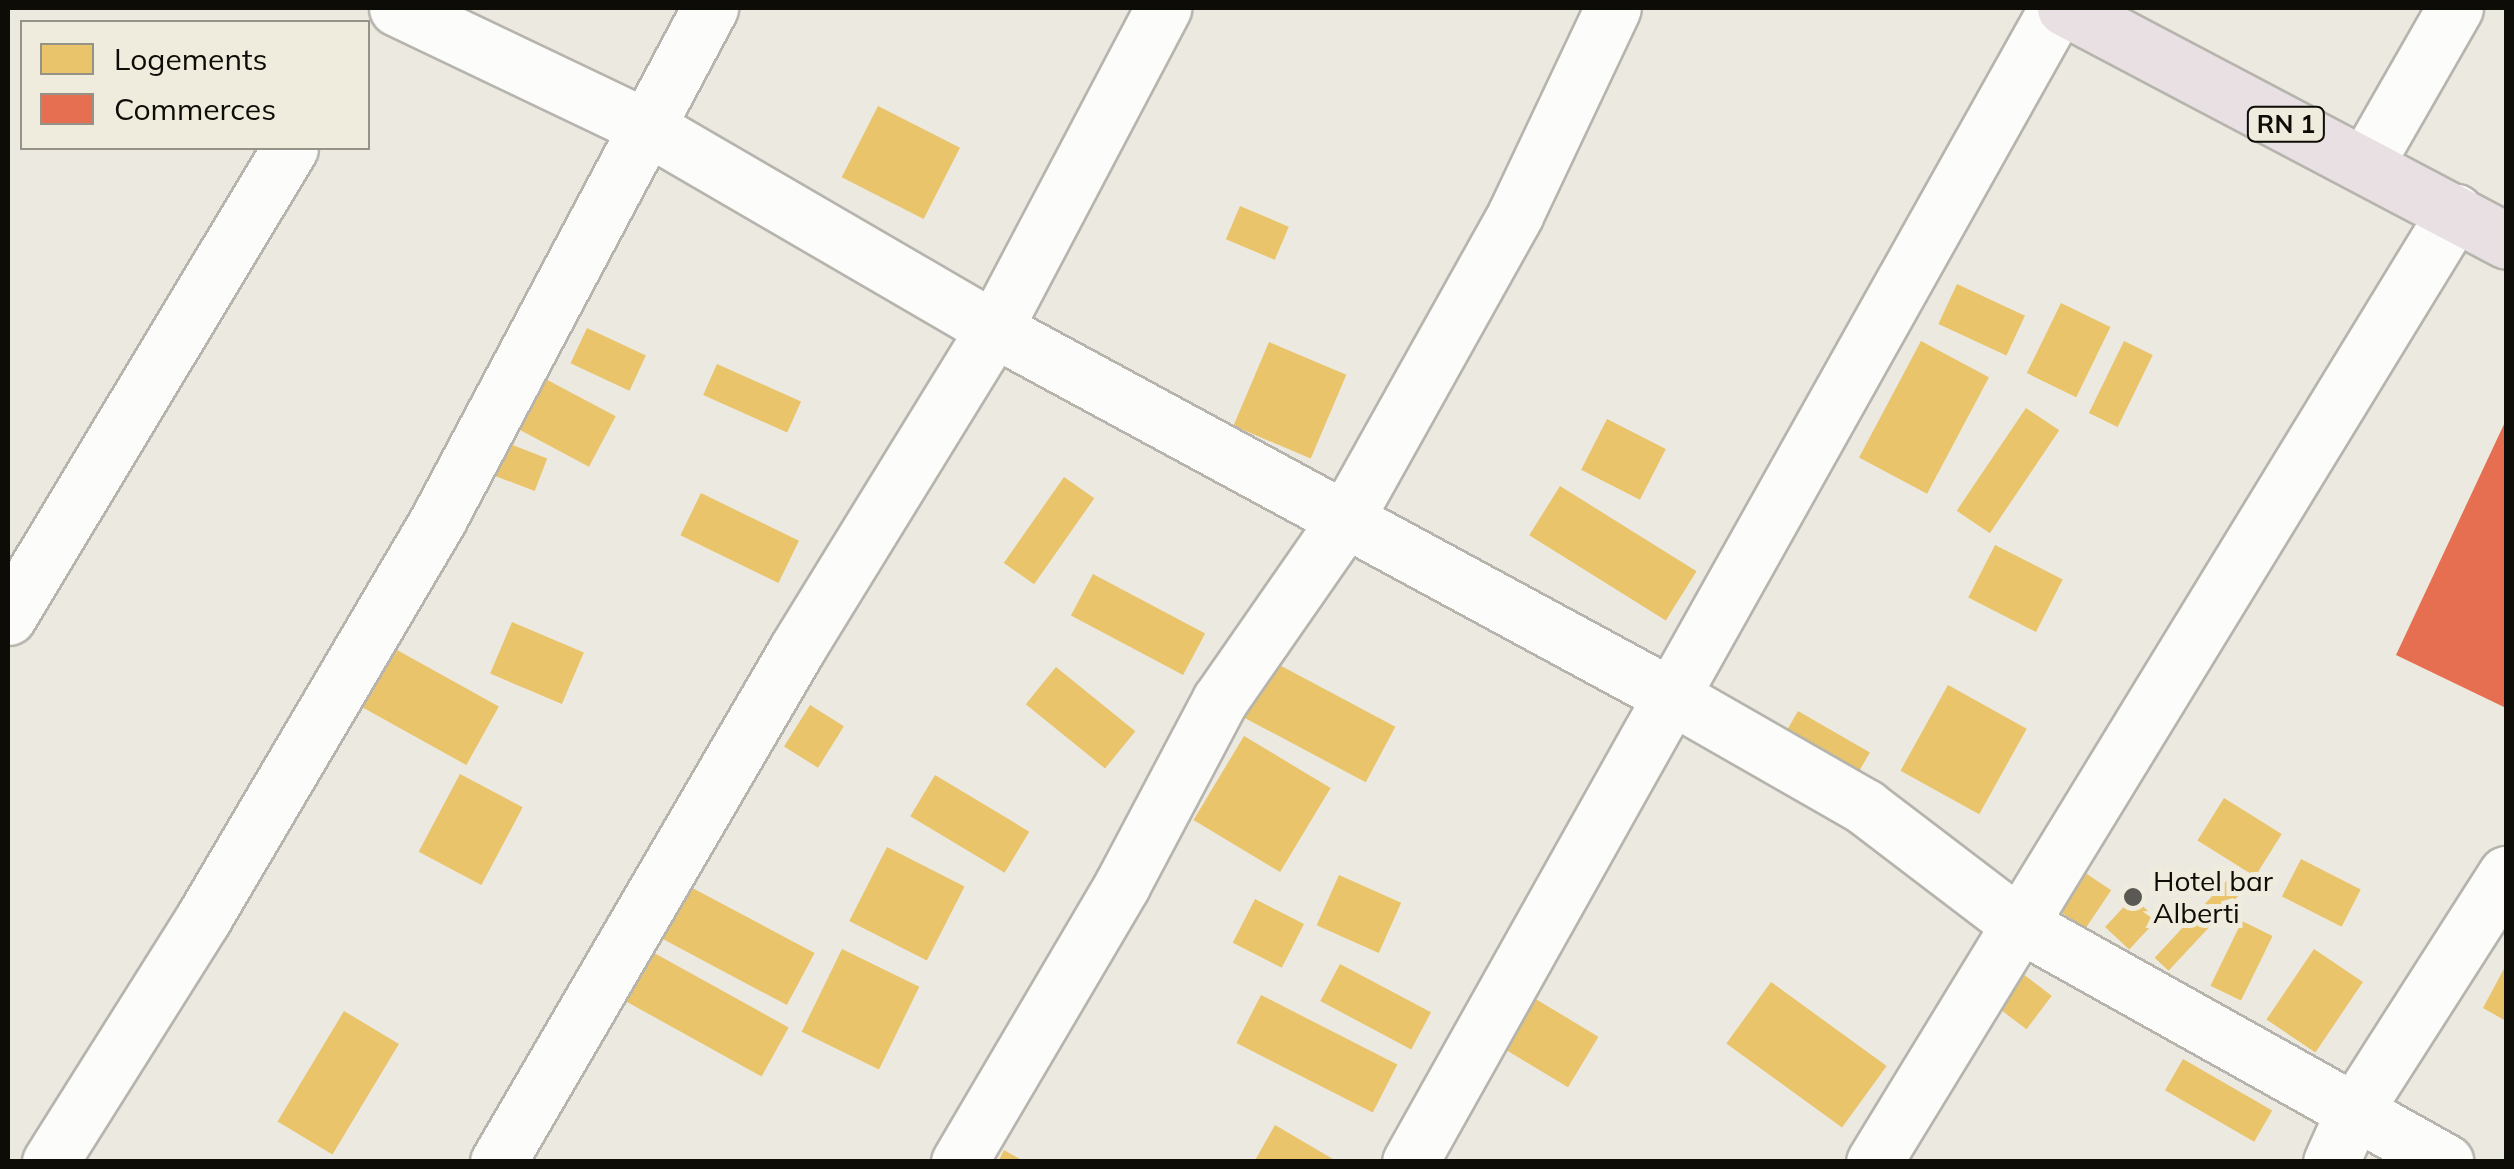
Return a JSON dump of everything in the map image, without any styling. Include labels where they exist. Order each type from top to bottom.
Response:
[{"type":"highway","name":"RN 1","points":[[2064,8],[2506,241]]},
{"type":"street","points":[[397,8],[647,127],[994,330],[1675,698],[1865,807],[2016,922],[2445,1162]]},
{"type":"street","points":[[50,1162],[204,919],[440,518],[710,8]]},
{"type":"street","points":[[498,1162],[796,649],[994,330],[1163,8]]},
{"type":"street","points":[[959,1162],[1122,884],[1220,700],[1343,522],[1516,215],[1613,8]]},
{"type":"street","points":[[1410,1162],[1675,698],[2057,8]]},
{"type":"street","points":[[2365,165],[2455,8]]},
{"type":"street","points":[[8,616],[289,150]]},
{"type":"street","points":[[1874,1162],[2016,922],[2455,212]]},
{"type":"street","points":[[2331,1162],[2353,1113],[2506,874]]},
{"type":"building: Logements","points":[[878,106],[960,148],[924,219],[842,177]]},
{"type":"building: Logements","points":[[1240,206],[1289,227],[1275,260],[1226,239]]},
{"type":"building: Logements","points":[[1957,284],[2025,316],[2006,356],[1938,324]]},
{"type":"building: Logements","points":[[2061,303],[2110,327],[2076,397],[2027,373]]},
{"type":"building: Logements","points":[[587,328],[646,355],[629,391],[571,363]]},
{"type":"building: Logements","points":[[1921,341],[1989,377],[1927,494],[1859,458]]},
{"type":"building: Logements","points":[[2124,341],[2153,355],[2118,427],[2089,413]]},
{"type":"building: Logements","points":[[1269,342],[1346,375],[1311,459],[1233,426]]},
{"type":"building: Logements","points":[[717,364],[801,401],[787,432],[703,395]]},
{"type":"building: Logements","points":[[538,375],[616,416],[589,467],[511,425]]},
{"type":"building: Logements","points":[[2026,408],[2059,430],[1990,533],[1957,511]]},
{"type":"building: Logements","points":[[1607,419],[1666,449],[1640,500],[1581,470]]},
{"type":"building: Logements","points":[[494,438],[547,458],[535,491],[481,471]]},
{"type":"building: Logements","points":[[1064,477],[1094,498],[1034,584],[1004,563]]},
{"type":"building: Logements","points":[[1560,486],[1697,571],[1666,621],[1529,535]]},
{"type":"building: Logements","points":[[701,493],[799,541],[778,583],[680,535]]},
{"type":"building: Logements","points":[[1995,545],[2063,580],[2036,632],[1968,598]]},
{"type":"building: Logements","points":[[1093,574],[1205,634],[1183,675],[1071,615]]},
{"type":"building: Logements","points":[[512,622],[584,652],[562,704],[490,674]]},
{"type":"building: Logements","points":[[379,640],[499,706],[466,765],[347,699]]},
{"type":"building: Logements","points":[[1270,660],[1395,727],[1366,782],[1240,716]]},
{"type":"building: Logements","points":[[1056,667],[1135,731],[1105,768],[1026,704]]},
{"type":"building: Logements","points":[[1948,685],[2027,729],[1979,814],[1900,771]]},
{"type":"building: Logements","points":[[810,705],[844,726],[818,768],[784,747]]},
{"type":"building: Logements","points":[[1798,711],[1870,753],[1855,778],[1783,737]]},
{"type":"building: Logements","points":[[1244,736],[1331,788],[1280,872],[1194,820]]},
{"type":"building: Logements","points":[[460,774],[523,807],[481,885],[419,852]]},
{"type":"building: Logements","points":[[935,775],[1029,832],[1005,873],[910,816]]},
{"type":"building: Logements","points":[[2224,798],[2282,834],[2255,876],[2198,840]]},
{"type":"building: Logements","points":[[887,847],[965,886],[927,960],[849,921]]},
{"type":"building: Logements","points":[[2301,859],[2361,889],[2342,927],[2282,896]]},
{"type":"building: Logements","points":[[2078,868],[2111,890],[2085,929],[2052,906]]},
{"type":"building: Logements","points":[[1339,875],[1401,903],[1379,953],[1317,925]]},
{"type":"building: Logements","points":[[2229,878],[2243,891],[2169,971],[2155,958]]},
{"type":"building: Logements","points":[[683,883],[815,953],[787,1005],[655,935]]},
{"type":"building: Logements","points":[[2133,897],[2157,920],[2129,949],[2105,927]]},
{"type":"building: Logements","points":[[1255,899],[1304,924],[1282,968],[1233,943]]},
{"type":"building: Logements","points":[[2242,921],[2273,936],[2241,1001],[2210,986]]},
{"type":"building: Logements","points":[[647,949],[789,1028],[762,1077],[620,998]]},
{"type":"building: Logements","points":[[842,949],[919,987],[879,1069],[802,1032]]},
{"type":"building: Logements","points":[[2314,949],[2363,982],[2315,1052],[2266,1019]]},
{"type":"building: Logements","points":[[1340,964],[1431,1012],[1411,1049],[1320,1001]]},
{"type":"building: Logements","points":[[2506,965],[2506,1021],[2483,1008]]},
{"type":"building: Logements","points":[[2023,974],[2052,996],[2026,1029],[1998,1008]]},
{"type":"building: Logements","points":[[1771,982],[1887,1066],[1842,1128],[1726,1043]]},
{"type":"building: Logements","points":[[1261,995],[1397,1064],[1373,1113],[1236,1043]]},
{"type":"building: Logements","points":[[1529,995],[1598,1037],[1568,1087],[1499,1046]]},
{"type":"building: Logements","points":[[344,1011],[399,1044],[332,1155],[278,1122]]},
{"type":"building: Logements","points":[[2183,1059],[2272,1110],[2254,1142],[2165,1090]]},
{"type":"building: Logements","points":[[1275,1125],[1338,1162],[1254,1162]]},
{"type":"building: Logements","points":[[1004,1150],[1025,1162],[998,1162]]},
{"type":"building: Commerces","points":[[2506,420],[2506,708],[2396,655]]},
{"type":"place","name":"Hotel bar Alberti","points":[[2133,897]]}]
